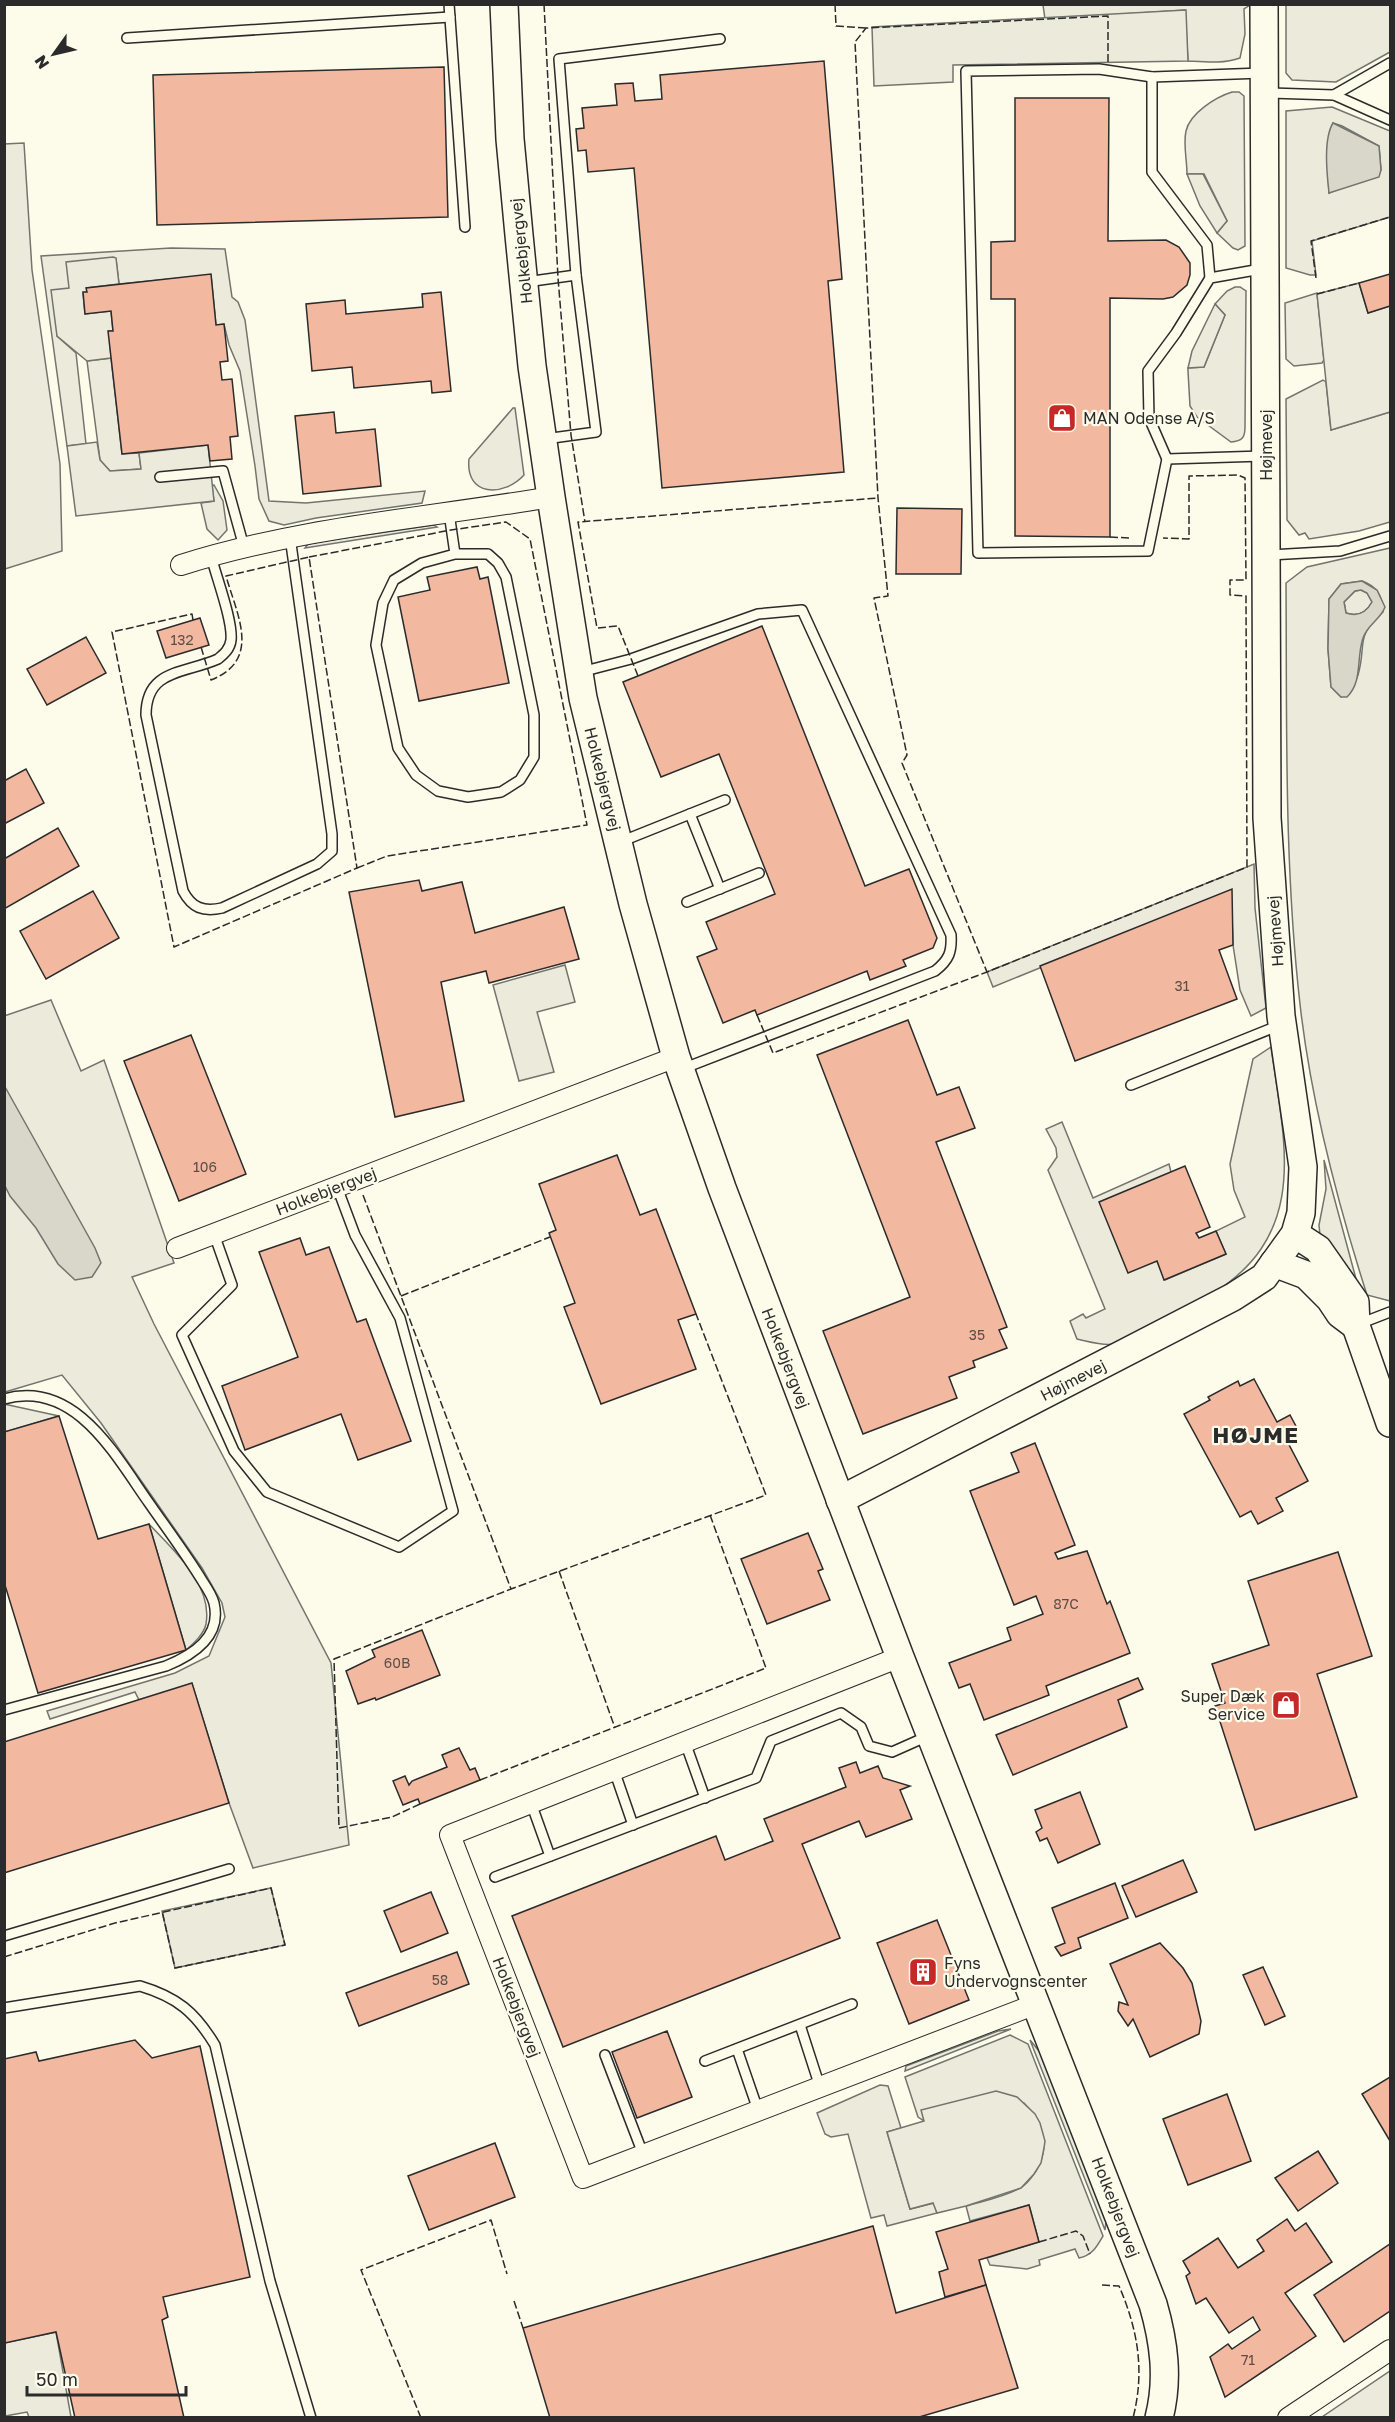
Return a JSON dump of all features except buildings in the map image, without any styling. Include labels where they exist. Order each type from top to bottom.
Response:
[{"type":"street","name":"Holkebjergvej","points":[[504,4],[510,139],[532,366],[550,497],[583,698],[633,904],[678,1064],[725,1198],[1155,2313],[1164,2354],[1163,2394],[1159,2418]]},
{"type":"street","name":"Højmevej","points":[[840,1500],[1233,1297],[1264,1276],[1295,1234],[1301,1214],[1303,1167],[1282,1024],[1267,818],[1264,4]]},
{"type":"street","points":[[181,565],[290,537],[550,497]]},
{"type":"street","name":"Holkebjergvej","points":[[177,1248],[337,1187],[678,1064]]},
{"type":"street","points":[[1295,1234],[1318,1249],[1355,1302],[1356,1326],[1390,1423]]},
{"type":"street","points":[[1274,1263],[1306,1275],[1330,1299],[1340,1314],[1356,1326]]},
{"type":"street","name":"Holkebjergvej","points":[[900,1656],[450,1835],[583,2178],[1036,2004]]},
{"type":"street","points":[[1288,2418],[1390,2349]]},
{"type":"lane","points":[[449,4],[465,227]]},
{"type":"lane","points":[[128,38],[450,17]]},
{"type":"lane","points":[[543,439],[596,432],[576,275],[559,59],[720,39]]},
{"type":"lane","points":[[1334,95],[1390,63]]},
{"type":"lane","points":[[1152,78],[1152,172],[1207,245],[1210,278],[1176,333],[1148,371],[1149,418],[1167,459],[1148,551],[978,553],[966,71],[1099,69],[1152,78],[1265,83],[1334,95],[1390,120]]},
{"type":"lane","points":[[1210,278],[1265,268]]},
{"type":"lane","points":[[524,282],[576,275]]},
{"type":"lane","points":[[1167,459],[1266,456]]},
{"type":"lane","points":[[160,477],[224,471],[244,548]]},
{"type":"lane","points":[[449,513],[455,554]]},
{"type":"lane","points":[[1266,555],[1340,551],[1390,536]]},
{"type":"lane","points":[[211,556],[231,629],[231,642],[226,653],[218,659],[160,680],[150,689],[146,701],[146,715],[183,891],[188,901],[199,909],[209,911],[222,909],[317,864],[332,850],[332,834],[290,537]]},
{"type":"lane","points":[[455,554],[488,554],[498,563],[506,578],[534,715],[534,757],[520,780],[501,792],[468,796],[438,791],[416,775],[399,748],[376,645],[382,603],[394,580],[422,563],[455,554]]},
{"type":"lane","points":[[579,673],[631,659],[758,614],[802,610],[951,935],[951,952],[944,964],[935,971],[678,1064]]},
{"type":"lane","points":[[618,843],[724,800]]},
{"type":"lane","points":[[690,814],[720,889]]},
{"type":"lane","points":[[687,902],[759,873]]},
{"type":"lane","points":[[1131,1085],[1282,1024]]},
{"type":"lane","points":[[214,1234],[232,1285],[182,1335],[234,1451],[267,1492],[399,1547],[453,1511],[400,1318],[355,1236],[337,1187]]},
{"type":"lane","points":[[1356,1326],[1390,1312]]},
{"type":"lane","points":[[4,1399],[38,1395],[64,1404],[80,1415],[105,1440],[199,1574],[214,1603],[215,1621],[210,1634],[200,1648],[184,1659],[166,1666],[4,1710]]},
{"type":"lane","points":[[495,1876],[756,1778],[771,1741],[841,1713],[861,1727],[869,1746],[892,1752],[931,1735]]},
{"type":"lane","points":[[685,1742],[705,1798]]},
{"type":"lane","points":[[614,1770],[633,1825]]},
{"type":"lane","points":[[531,1803],[550,1856]]},
{"type":"lane","points":[[4,1936],[229,1869]]},
{"type":"lane","points":[[4,2008],[140,1986],[160,1991],[180,2003],[201,2022],[214,2044],[270,2281],[311,2418]]},
{"type":"lane","points":[[705,2061],[852,2004]]},
{"type":"lane","points":[[800,2025],[820,2087]]},
{"type":"lane","points":[[737,2049],[758,2110]]},
{"type":"lane","points":[[605,2055],[643,2154]]},
{"type":"shaded area","points":[[1043,5],[1250,5],[1244,9],[1245,34],[1240,58],[1214,62],[1188,61],[1185,10],[1045,19]]},
{"type":"shaded area","points":[[1286,5],[1390,5],[1390,52],[1336,82],[1292,80],[1286,73]]},
{"type":"shaded area","points":[[1186,10],[1188,61],[953,65],[953,82],[874,86],[872,27]]},
{"type":"shaded area","points":[[1232,92],[1239,92],[1244,96],[1245,246],[1238,250],[1217,233],[1227,221],[1204,174],[1187,174],[1185,147],[1188,124],[1198,112],[1211,102]]},
{"type":"shaded area","points":[[1332,107],[1390,131],[1390,217],[1312,241],[1316,275],[1286,268],[1286,111]],"holes":[[[1333,123],[1379,146],[1381,170],[1329,193],[1327,150]]]},
{"type":"shaded area","points":[[1333,123],[1379,146],[1381,170],[1379,177],[1329,193],[1327,147]]},
{"type":"shaded area","points":[[24,143],[32,270],[60,464],[62,551],[5,569],[4,144]]},
{"type":"shaded area","points":[[1187,174],[1203,174],[1227,221],[1217,233],[1200,206]]},
{"type":"shaded area","points":[[171,248],[225,249],[232,297],[238,302],[245,320],[269,501],[306,503],[425,491],[422,503],[316,518],[284,525],[269,521],[259,499],[240,371],[229,345],[224,324],[216,325],[211,275],[119,284],[116,259],[69,288],[57,336],[76,353],[86,444],[67,446],[41,256]]},
{"type":"shaded area","points":[[116,258],[119,284],[87,288],[87,292],[83,293],[85,314],[111,311],[113,331],[109,331],[111,358],[87,361],[57,336],[51,290],[69,288],[66,262]]},
{"type":"shaded area","points":[[1359,283],[1368,313],[1390,306],[1390,412],[1331,430],[1317,294]]},
{"type":"shaded area","points":[[1235,287],[1246,291],[1245,427],[1242,438],[1231,442],[1197,417],[1190,406],[1188,368],[1204,367],[1225,315],[1215,304],[1227,291]]},
{"type":"shaded area","points":[[1317,293],[1324,360],[1322,363],[1294,366],[1286,359],[1285,303]]},
{"type":"shaded area","points":[[1215,304],[1225,315],[1204,367],[1188,368],[1192,351]]},
{"type":"shaded area","points":[[111,358],[122,454],[139,453],[141,469],[110,471],[100,460],[87,361]]},
{"type":"shaded area","points":[[1323,380],[1326,382],[1331,430],[1390,412],[1390,522],[1359,531],[1309,539],[1305,533],[1299,535],[1287,520],[1286,399]]},
{"type":"shaded area","points":[[515,408],[524,475],[506,487],[487,490],[479,487],[473,481],[469,472],[469,459]]},
{"type":"shaded area","points":[[97,442],[100,460],[110,471],[141,469],[139,453],[208,445],[214,501],[76,516],[67,446]]},
{"type":"shaded area","points":[[214,485],[223,501],[227,530],[218,540],[207,529],[201,503],[214,501],[212,486]]},
{"type":"shaded area","points":[[434,525],[437,527],[305,548],[308,544],[324,541]]},
{"type":"shaded area","points":[[1390,548],[1390,1301],[1367,1295],[1356,1260],[1318,1115],[1300,1004],[1289,846],[1286,583],[1307,567]],"holes":[[[1362,581],[1372,586],[1378,593],[1383,612],[1368,628],[1363,642],[1357,678],[1341,697],[1331,687],[1328,649],[1329,599],[1341,584]]]},
{"type":"shaded area","points":[[1362,581],[1377,590],[1385,607],[1365,633],[1357,677],[1347,697],[1341,697],[1331,687],[1328,649],[1329,599],[1341,584]],"holes":[[[1361,590],[1367,593],[1372,602],[1367,609],[1358,614],[1346,613],[1344,602],[1355,591]]]},
{"type":"shaded area","points":[[1361,590],[1367,593],[1372,602],[1370,606],[1358,614],[1346,613],[1344,602],[1355,591]]},
{"type":"shaded area","points":[[1254,864],[1255,908],[1266,1008],[1251,1016],[1240,990],[1233,945],[1231,890],[993,987],[987,972]]},
{"type":"shaded area","points":[[565,965],[575,1002],[537,1012],[554,1072],[519,1081],[493,985]]},
{"type":"shaded area","points":[[51,1000],[81,1071],[104,1060],[174,1263],[132,1277],[154,1324],[331,1663],[349,1845],[253,1868],[229,1803],[192,1684],[139,1700],[135,1692],[50,1719],[47,1711],[175,1673],[209,1656],[225,1617],[222,1603],[202,1568],[101,1423],[62,1375],[5,1392],[4,1016]]},
{"type":"shaded area","points":[[1271,1047],[1281,1117],[1284,1183],[1278,1214],[1265,1243],[1243,1270],[1212,1294],[1135,1335],[1113,1344],[1077,1339],[1070,1321],[1083,1314],[1086,1318],[1105,1309],[1048,1170],[1057,1157],[1056,1148],[1046,1129],[1062,1122],[1093,1198],[1169,1164],[1171,1172],[1157,1261],[1165,1280],[1226,1254],[1216,1231],[1245,1217],[1234,1190],[1230,1164],[1253,1059]]},
{"type":"shaded area","points":[[4,1085],[95,1248],[101,1263],[92,1277],[75,1280],[58,1264],[36,1228],[10,1196],[5,1186]]},
{"type":"shaded area","points":[[1324,1160],[1359,1290],[1320,1235],[1319,1225],[1326,1189]]},
{"type":"shaded area","points":[[4,1404],[59,1416],[5,1432]]},
{"type":"shaded area","points":[[149,1524],[189,1569],[203,1595],[207,1609],[205,1628],[186,1650]]},
{"type":"shaded area","points":[[271,1888],[285,1945],[175,1968],[162,1911]]},
{"type":"shaded area","points":[[1011,2029],[905,2071],[906,2066],[998,2031]]},
{"type":"shaded area","points":[[1010,2035],[1028,2044],[1103,2236],[1093,2250],[1083,2257],[1079,2258],[1075,2249],[1039,2260],[1040,2265],[1027,2269],[990,2265],[987,2258],[1039,2242],[1029,2205],[970,2221],[966,2206],[1022,2187],[1036,2171],[1041,2162],[1044,2144],[1040,2127],[1031,2111],[1024,2103],[922,2110],[924,2121],[918,2117],[905,2077]]},
{"type":"shaded area","points":[[1030,2040],[1039,2051],[1048,2069],[1106,2222],[1105,2230]]},
{"type":"shaded area","points":[[880,2085],[888,2086],[901,2128],[887,2132],[910,2209],[934,2203],[937,2213],[887,2226],[884,2215],[871,2218],[848,2134],[831,2137],[825,2134],[817,2113]]},
{"type":"shaded area","points":[[996,2091],[1017,2097],[1035,2114],[1040,2123],[1045,2141],[1041,2163],[1034,2174],[1021,2188],[966,2206],[937,2213],[933,2203],[910,2209],[887,2132],[924,2121],[921,2110]]},
{"type":"shaded area","points":[[56,2332],[71,2417],[29,2417],[27,2412],[5,2416],[4,2341],[5,2343]]},
{"type":"shaded area","points":[[1390,2371],[1390,2417],[1322,2417]]},
{"type":"fence","points":[[544,4],[558,278],[571,435],[585,522]]},
{"type":"fence","points":[[835,4],[836,26],[866,28]]},
{"type":"fence","points":[[1108,62],[1108,16],[866,28],[855,42],[878,498],[888,596],[874,598],[907,755],[902,763],[987,972],[1247,867],[1246,596],[1230,595],[1230,580],[1246,580],[1245,478],[1238,475],[1189,476],[1189,539],[1163,538]]},
{"type":"fence","points":[[1316,278],[1311,241],[1390,217]]},
{"type":"fence","points":[[1317,294],[1359,283]]},
{"type":"fence","points":[[638,676],[618,626],[597,628],[578,522],[878,498]]},
{"type":"fence","points":[[309,557],[506,522],[530,539],[587,825],[387,856],[357,868]]},
{"type":"fence","points":[[1110,537],[1131,538]]},
{"type":"fence","points":[[193,620],[192,614],[112,632],[174,947],[357,868],[309,557],[226,576],[240,621],[241,649],[236,661],[227,671],[211,680],[201,647]]},
{"type":"fence","points":[[757,1015],[773,1053],[987,972]]},
{"type":"fence","points":[[363,1195],[511,1589],[766,1495],[696,1314]]},
{"type":"fence","points":[[401,1296],[550,1237]]},
{"type":"fence","points":[[480,1780],[766,1668],[710,1515]]},
{"type":"fence","points":[[559,1571],[615,1728]]},
{"type":"fence","points":[[420,1804],[392,1817],[339,1828],[334,1659],[511,1589]]},
{"type":"fence","points":[[4,1957],[115,1923],[271,1888],[285,1945],[175,1968],[162,1911]]},
{"type":"fence","points":[[421,2418],[361,2270],[491,2220],[507,2274]]},
{"type":"fence","points":[[1039,2242],[1076,2231],[1083,2236],[1090,2254]]},
{"type":"fence","points":[[1102,2285],[1119,2286],[1135,2335],[1139,2384],[1133,2418]]},
{"type":"fence","points":[[514,2301],[523,2328]]},
{"type":"place","name":"MAN Odense A/S","points":[[1062,418]]},
{"type":"place","name":"Super Dæk Service","points":[[1286,1705]]},
{"type":"place","name":"Fyns Undervognscenter","points":[[923,1972]]},
{"type":"district","name":"HØJME","points":[[1256,1434]]}]
